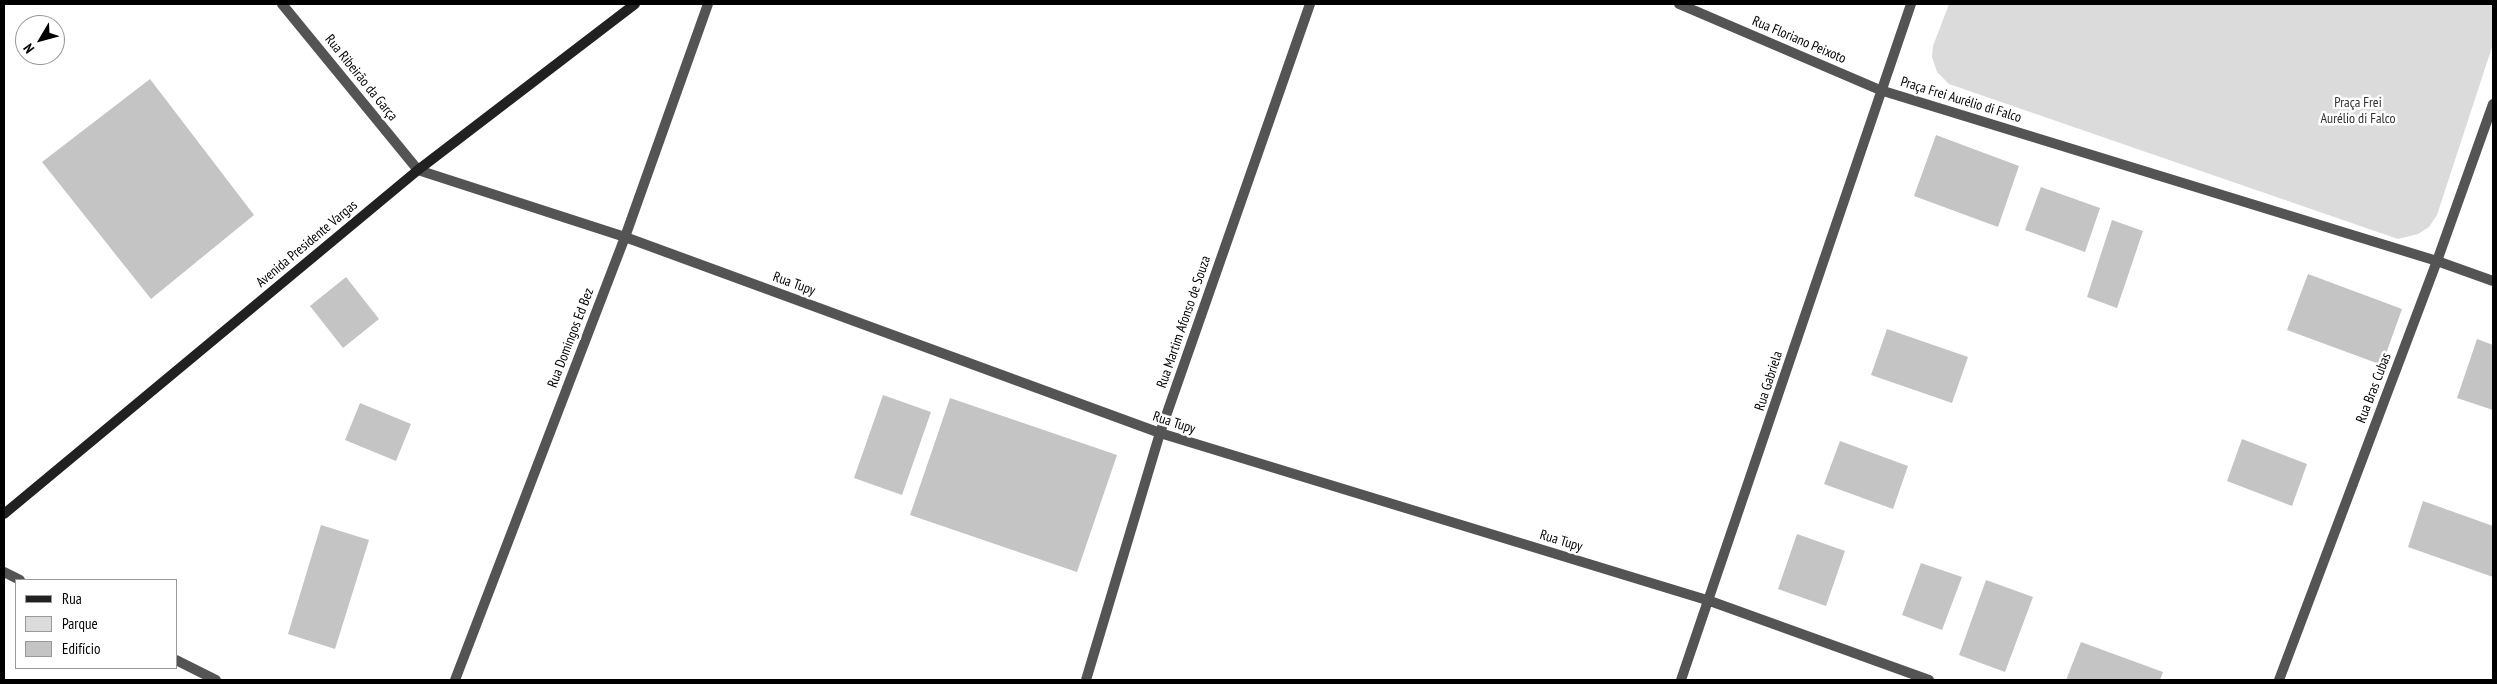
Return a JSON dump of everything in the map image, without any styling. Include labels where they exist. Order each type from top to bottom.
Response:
[{"type":"main road","name":"Avenida Presidente Vargas","points":[[4,514],[418,170],[635,4]]},
{"type":"street","name":"Rua Ribeirão da Garça","points":[[282,4],[418,170]]},
{"type":"street","name":"Rua Domingos Ed Bez","points":[[455,680],[624,237],[708,4]]},
{"type":"street","name":"Rua Martim Afonso de Souza","points":[[1086,680],[1160,433],[1310,4]]},
{"type":"street","name":"Rua Floriano Peixoto","points":[[1679,4],[1880,90]]},
{"type":"street","name":"Praça Frei Aurélio di Falco","points":[[1911,4],[1880,90],[2437,261]]},
{"type":"street","name":"Rua Gabriela","points":[[1681,680],[1710,601],[1880,90]]},
{"type":"street","name":"Rua Bras Cubas","points":[[2279,680],[2437,261],[2493,104]]},
{"type":"street","name":"Rua Tupy","points":[[418,170],[624,237],[1160,433],[1710,601],[1929,680]]},
{"type":"street","points":[[2437,261],[2493,281]]},
{"type":"street","points":[[4,572],[18,579]]},
{"type":"street","points":[[178,661],[216,680]]},
{"type":"green space","name":"Praça Frei Aurélio di Falco","points":[[1949,4],[2493,4],[2493,44],[2437,215],[2429,227],[2418,234],[2398,239],[1949,84],[1937,72],[1932,57],[1933,46]]},
{"type":"building","points":[[150,79],[254,215],[151,299],[42,162]]},
{"type":"building","points":[[1936,135],[2019,166],[1998,227],[1914,196]]},
{"type":"building","points":[[2041,187],[2100,208],[2085,252],[2025,230]]},
{"type":"building","points":[[2112,220],[2143,231],[2117,308],[2087,297]]},
{"type":"building","points":[[2308,274],[2402,309],[2382,365],[2287,330]]},
{"type":"building","points":[[346,277],[379,319],[343,348],[310,306]]},
{"type":"building","points":[[1887,329],[1968,357],[1952,403],[1871,375]]},
{"type":"building","points":[[2477,339],[2493,345],[2493,410],[2457,398]]},
{"type":"building","points":[[883,395],[931,412],[902,495],[854,478]]},
{"type":"building","points":[[950,398],[1117,455],[1077,572],[910,515]]},
{"type":"building","points":[[360,403],[411,424],[396,461],[345,440]]},
{"type":"building","points":[[2242,439],[2307,464],[2292,506],[2227,481]]},
{"type":"building","points":[[1840,441],[1908,466],[1893,509],[1824,484]]},
{"type":"building","points":[[2423,501],[2493,526],[2493,577],[2408,547]]},
{"type":"building","points":[[321,525],[369,540],[335,649],[288,634]]},
{"type":"building","points":[[1797,534],[1845,551],[1826,606],[1778,589]]},
{"type":"building","points":[[1921,563],[1962,577],[1942,630],[1902,615]]},
{"type":"building","points":[[1986,580],[2033,597],[2005,672],[1959,655]]},
{"type":"building","points":[[2081,642],[2163,672],[2160,680],[2066,680]]}]
